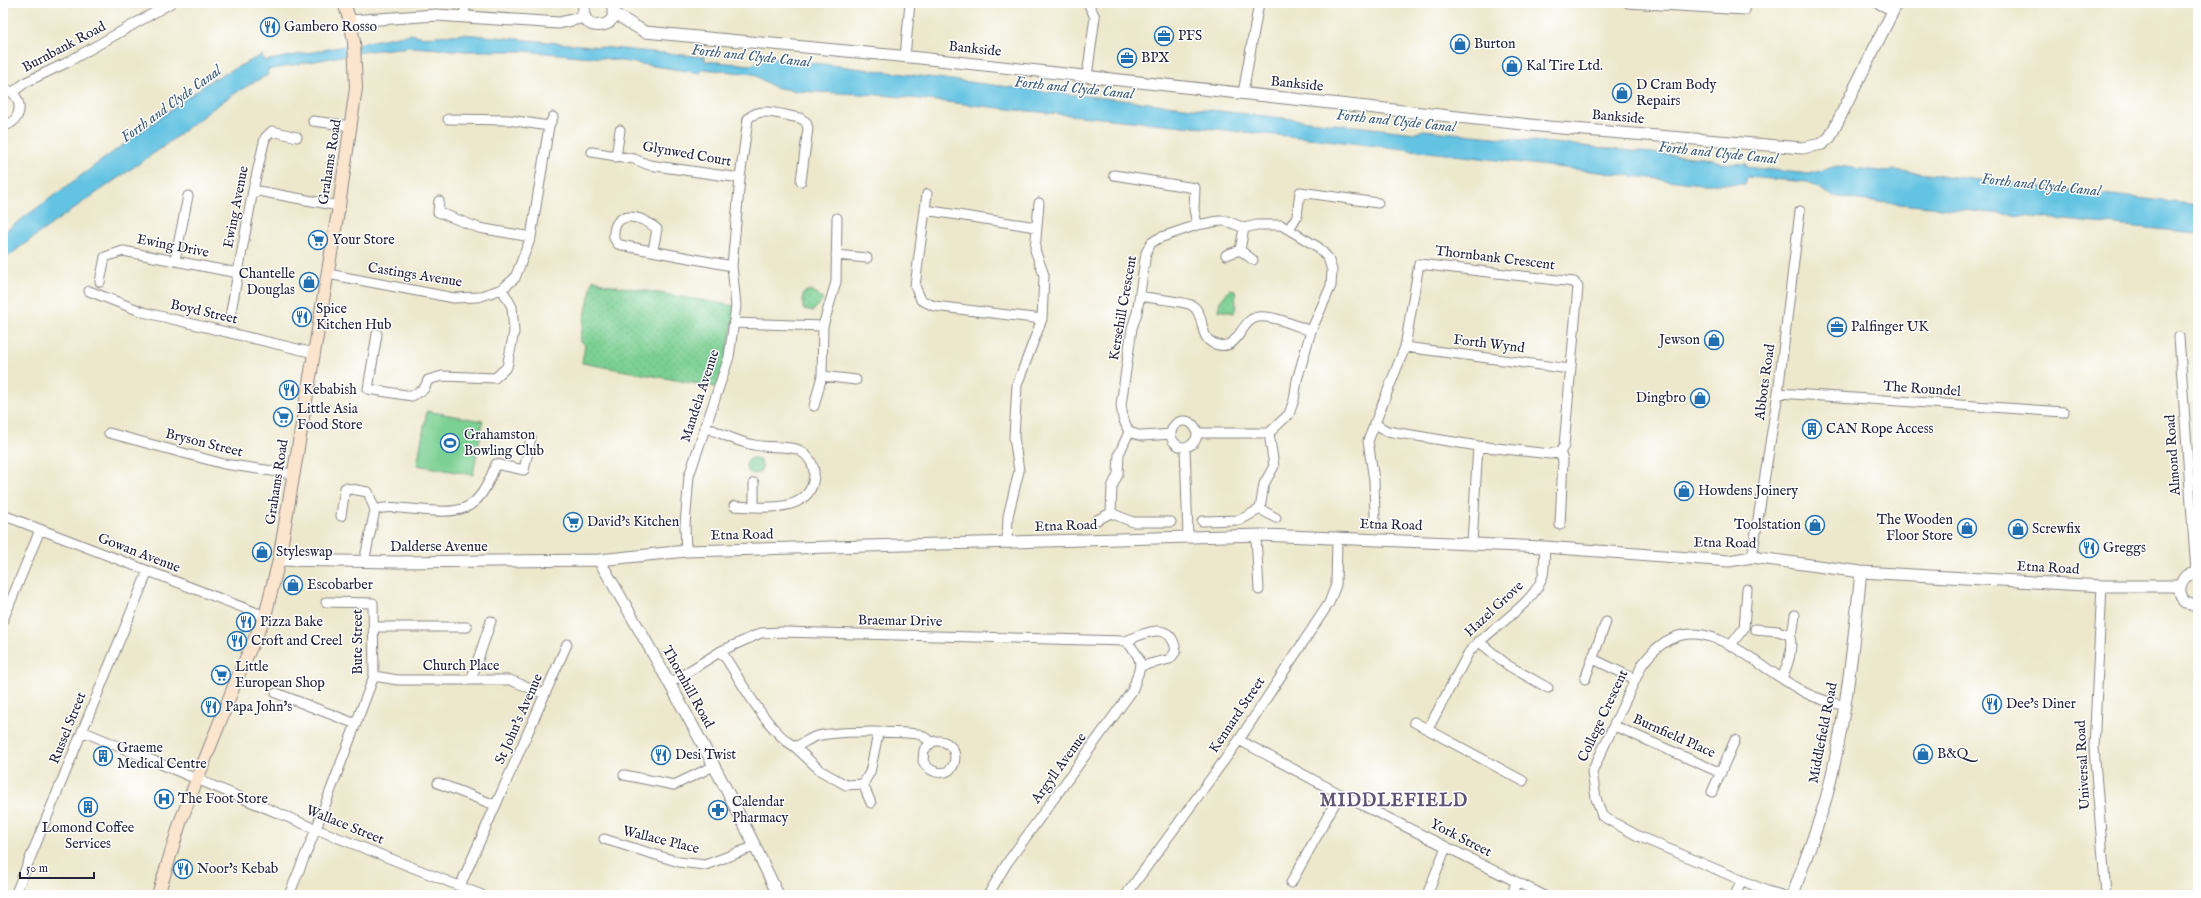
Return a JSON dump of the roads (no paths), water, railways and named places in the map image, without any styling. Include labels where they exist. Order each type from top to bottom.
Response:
[{"type":"main road","name":"Grahams Road","points":[[158,895],[167,863],[198,778],[238,676],[265,616],[279,560],[352,126],[356,88],[355,56],[350,21],[344,3]]},
{"type":"street","name":"Burnbank Road","points":[[13,92],[26,82],[66,63],[171,3]]},
{"type":"street","points":[[464,16],[466,3]]},
{"type":"street","points":[[586,3],[584,7],[585,17],[592,25],[602,26],[609,22],[612,8]]},
{"type":"street","points":[[905,56],[910,3]]},
{"type":"street","points":[[1087,76],[1095,17],[1088,3]]},
{"type":"street","points":[[1243,94],[1258,3]]},
{"type":"street","points":[[1628,3],[1745,10],[1746,3]]},
{"type":"street","points":[[1877,3],[1895,7]]},
{"type":"street","name":"Bankside","points":[[612,8],[645,32],[905,56],[1549,127],[1794,147],[1813,147],[1822,144],[1830,137],[1895,7]]},
{"type":"street","points":[[350,21],[436,15],[464,16],[541,24],[559,24],[585,17]]},
{"type":"street","points":[[3,88],[13,92],[17,98],[19,111],[14,121],[3,126]]},
{"type":"street","name":"Glynwed Court","points":[[592,152],[649,165],[740,178],[748,119],[752,113],[759,111],[800,118],[806,122],[808,128],[801,181]]},
{"type":"street","name":"Castings Avenue","points":[[328,274],[454,298],[478,297],[502,289],[515,278],[531,237],[549,126],[553,117]]},
{"type":"street","points":[[448,119],[509,120],[549,126]]},
{"type":"street","points":[[313,121],[352,126]]},
{"type":"street","points":[[616,157],[620,130]]},
{"type":"street","name":"Ewing Avenue","points":[[230,317],[253,190],[265,138],[272,131],[297,137]]},
{"type":"street","points":[[1114,175],[1195,188],[1194,209],[1197,225]]},
{"type":"street","name":"Mandela Avenue","points":[[686,551],[685,525],[689,476],[720,388],[729,357],[734,323],[736,306],[732,266],[740,178]]},
{"type":"street","points":[[253,190],[339,206]]},
{"type":"street","points":[[1289,229],[1297,216],[1300,192],[1378,203]]},
{"type":"street","points":[[927,194],[915,286],[921,300],[934,306],[1042,319]]},
{"type":"street","points":[[175,260],[188,196]]},
{"type":"street","points":[[439,201],[438,212],[479,228],[531,237]]},
{"type":"street","points":[[1007,543],[1008,516],[1019,472],[1014,437],[1017,385],[1042,319],[1044,275],[1035,250],[1039,203]]},
{"type":"street","points":[[925,210],[1036,227]]},
{"type":"street","name":"Abbots Road","points":[[1752,557],[1778,393],[1800,211]]},
{"type":"street","points":[[653,250],[657,229],[649,221],[627,217],[620,219],[615,224],[614,238],[618,244],[732,266]]},
{"type":"street","points":[[814,406],[822,376],[823,326],[836,282],[837,218]]},
{"type":"street","name":"Kersehill Crescent","points":[[1129,432],[1123,418],[1121,405],[1132,328],[1140,296],[1146,253],[1151,243],[1159,238],[1197,225],[1227,221],[1244,228],[1257,225],[1275,224],[1289,229],[1318,247],[1328,258],[1332,270],[1330,286],[1311,331],[1297,380],[1294,400],[1289,414],[1269,433]]},
{"type":"street","points":[[1240,250],[1244,228]]},
{"type":"street","points":[[1226,255],[1240,250]]},
{"type":"street","points":[[1240,250],[1253,260]]},
{"type":"street","name":"Ewing Drive","points":[[100,282],[105,257],[123,251],[238,273]]},
{"type":"street","points":[[836,255],[867,258]]},
{"type":"street","name":"Thornbank Crescent","points":[[1405,347],[1419,264],[1574,282],[1578,287],[1570,369]]},
{"type":"street","points":[[377,334],[368,388],[412,396],[424,389],[428,380],[442,376],[494,378],[507,367],[514,332],[512,306],[502,289]]},
{"type":"street","name":"Boyd Street","points":[[89,291],[143,312],[314,353]]},
{"type":"street","points":[[1140,296],[1162,301],[1182,302],[1195,307],[1201,318],[1204,333],[1209,341],[1216,344],[1227,346],[1235,341],[1245,327],[1258,317],[1268,318],[1311,331]]},
{"type":"street","points":[[734,323],[823,326]]},
{"type":"street","name":"Almond Road","points":[[2179,337],[2197,572]]},
{"type":"street","points":[[1376,519],[1374,480],[1368,441],[1405,347]]},
{"type":"street","name":"Forth Wynd","points":[[1405,347],[1570,369]]},
{"type":"street","points":[[1374,423],[1388,431],[1478,446],[1550,454],[1560,452],[1564,446],[1570,369]]},
{"type":"street","points":[[822,376],[856,380]]},
{"type":"street","name":"The Roundel","points":[[1778,393],[2064,412]]},
{"type":"street","points":[[1183,421],[1194,425],[1197,433],[1193,443],[1185,447],[1175,444],[1171,434],[1174,425],[1183,421]]},
{"type":"street","points":[[705,427],[752,445],[772,448],[787,447],[798,450],[807,456],[812,464],[815,473],[814,481],[805,496],[796,503],[785,507],[734,506]]},
{"type":"street","points":[[1111,513],[1112,487],[1118,474],[1119,454],[1129,432],[1142,436],[1171,434]]},
{"type":"street","name":"Bryson Street","points":[[109,433],[224,464],[293,474]]},
{"type":"street","points":[[1197,433],[1269,433],[1274,466],[1264,484],[1260,510]]},
{"type":"street","points":[[375,510],[387,506],[444,512],[469,506],[480,498],[487,487],[496,464],[524,470],[531,438]]},
{"type":"street","points":[[1472,543],[1478,446]]},
{"type":"street","points":[[1185,447],[1188,537]]},
{"type":"street","points":[[1560,452],[1563,460],[1560,525]]},
{"type":"street","points":[[754,483],[754,507]]},
{"type":"street","points":[[340,516],[345,488],[368,492],[375,510],[364,562]]},
{"type":"street","points":[[1260,510],[1276,518]]},
{"type":"street","points":[[1202,521],[1240,520],[1260,510]]},
{"type":"street","points":[[1097,520],[1111,513],[1133,522],[1171,522]]},
{"type":"street","name":"Gowan Avenue","points":[[3,515],[265,616]]},
{"type":"street","points":[[3,620],[40,530]]},
{"type":"street","points":[[1256,536],[1259,590]]},
{"type":"street","name":"Etna Road","points":[[599,560],[686,551],[1256,536],[1472,543],[1729,561],[1752,557],[1860,572],[2102,586],[2180,586]]},
{"type":"street","name":"Kennard Street","points":[[1126,895],[1239,740],[1329,603],[1336,586],[1337,538]]},
{"type":"street","name":"Hazel Grove","points":[[1428,730],[1469,652],[1478,641],[1531,597],[1543,576],[1545,547]]},
{"type":"street","name":"Dalderse Avenue","points":[[279,560],[364,562],[599,560]]},
{"type":"street","name":"Thornhill Road","points":[[599,560],[670,683],[756,846],[778,895]]},
{"type":"street","name":"Russel Street","points":[[15,895],[148,571]]},
{"type":"street","name":"Middlefield Road","points":[[1793,895],[1828,793],[1846,706],[1860,572]]},
{"type":"street","points":[[2197,572],[2186,576],[2180,586],[2180,592],[2186,603],[2198,606]]},
{"type":"street","name":"Universal Road","points":[[2102,586],[2094,748],[2106,895]]},
{"type":"street","points":[[1731,645],[1744,628],[1748,589]]},
{"type":"street","name":"Bute Street","points":[[289,895],[316,829],[374,676],[373,603],[326,602]]},
{"type":"street","points":[[1782,678],[1789,661],[1792,644],[1790,635],[1793,629],[1795,615]]},
{"type":"street","points":[[471,680],[491,621]]},
{"type":"street","points":[[1585,679],[1606,622]]},
{"type":"street","points":[[374,627],[467,627]]},
{"type":"street","points":[[1755,629],[1778,631],[1790,635]]},
{"type":"street","points":[[1148,631],[1166,632],[1174,639],[1176,652],[1170,659],[1141,666],[1137,653],[1126,641],[1148,631]]},
{"type":"street","name":"Braemar Drive","points":[[670,683],[721,651],[761,633],[782,632],[1126,641]]},
{"type":"street","name":"College Crescent","points":[[1782,895],[1767,891],[1638,836],[1602,816],[1596,798],[1592,772],[1615,726],[1635,679],[1650,653],[1663,642],[1674,637],[1688,634],[1702,634],[1731,645],[1808,694],[1846,706]]},
{"type":"street","points":[[1478,641],[1509,666],[1548,688]]},
{"type":"street","name":"St John's Avenue","points":[[460,886],[495,805],[516,763],[567,644]]},
{"type":"street","points":[[721,651],[767,720],[782,739],[795,747],[821,771],[846,785],[863,784]]},
{"type":"street","points":[[1593,659],[1635,679]]},
{"type":"street","name":"Argyll Avenue","points":[[988,895],[1007,863],[1132,691],[1141,666]]},
{"type":"street","name":"Church Place","points":[[374,676],[398,680],[510,680],[545,694]]},
{"type":"street","points":[[276,693],[356,724]]},
{"type":"street","points":[[1414,722],[1523,781]]},
{"type":"street","name":"Burnfield Place","points":[[1615,726],[1721,773]]},
{"type":"street","name":"Wallace Street","points":[[82,731],[198,778],[316,829],[482,895]]},
{"type":"street","points":[[795,747],[814,737],[838,733],[920,734],[932,742]]},
{"type":"street","points":[[863,784],[870,772],[878,734]]},
{"type":"street","name":"York Street","points":[[1239,740],[1340,794],[1543,895]]},
{"type":"street","points":[[1712,792],[1735,740]]},
{"type":"street","points":[[624,775],[674,786],[714,766]]},
{"type":"street","points":[[438,783],[495,805]]},
{"type":"street","points":[[863,784],[871,803]]},
{"type":"street","points":[[1291,883],[1340,794]]},
{"type":"street","name":"Wallace Place","points":[[604,839],[679,862],[705,865],[756,846]]},
{"type":"street","points":[[1427,895],[1446,847]]},
{"type":"street","points":[[1735,895],[1742,880]]},
{"type":"street","points":[[1512,895],[1516,882]]},
{"type":"water","points":[[410,34],[424,37],[464,34],[705,57],[705,61],[752,65],[758,61],[773,58],[1050,92],[1416,133],[1423,130],[1712,159],[1721,163],[1747,164],[1747,167],[1809,174],[1837,166],[1888,172],[1893,170],[2198,205],[2198,233],[1859,200],[1833,196],[1808,182],[1747,177],[1745,184],[1701,184],[1318,139],[1018,110],[883,95],[796,91],[774,87],[753,74],[703,69],[700,73],[602,58],[524,51],[466,51],[412,47],[368,51],[267,70],[268,75],[225,100],[160,149],[61,217],[3,260],[3,233],[210,81],[262,55],[264,61]]},
{"type":"place","name":"Gambero Rosso","points":[[270,27]]},
{"type":"place","name":"PFS","points":[[1164,36]]},
{"type":"place","name":"Burton","points":[[1460,44]]},
{"type":"place","name":"BPX","points":[[1127,58]]},
{"type":"place","name":"Kal Tire Ltd.","points":[[1512,66]]},
{"type":"place","name":"D Cram Body Repairs","points":[[1622,93]]},
{"type":"place","name":"Your Store","points":[[318,240]]},
{"type":"place","name":"Chantelle Douglas","points":[[309,282]]},
{"type":"place","name":"Spice Kitchen Hub","points":[[302,317]]},
{"type":"place","name":"Palfinger UK","points":[[1837,327]]},
{"type":"place","name":"Jewson","points":[[1714,340]]},
{"type":"place","name":"Kebabish","points":[[289,390]]},
{"type":"place","name":"Dingbro","points":[[1700,398]]},
{"type":"place","name":"Little Asia Food Store","points":[[283,417]]},
{"type":"place","name":"CAN Rope Access","points":[[1812,429]]},
{"type":"place","name":"Grahamston Bowling Club","points":[[450,443]]},
{"type":"place","name":"Howdens Joinery","points":[[1684,491]]},
{"type":"place","name":"David's Kitchen","points":[[573,522]]},
{"type":"place","name":"Toolstation","points":[[1815,525]]},
{"type":"place","name":"The Wooden Floor Store","points":[[1967,528]]},
{"type":"place","name":"Screwfix","points":[[2018,529]]},
{"type":"place","name":"Greggs","points":[[2089,548]]},
{"type":"place","name":"Styleswap","points":[[262,552]]},
{"type":"place","name":"Escobarber","points":[[293,585]]},
{"type":"place","name":"Pizza Bake","points":[[246,622]]},
{"type":"place","name":"Croft and Creel","points":[[237,641]]},
{"type":"place","name":"Little European Shop","points":[[221,675]]},
{"type":"place","name":"Dee's Diner","points":[[1992,704]]},
{"type":"place","name":"Papa John's","points":[[211,707]]},
{"type":"place","name":"B&Q","points":[[1923,754]]},
{"type":"place","name":"Desi Twist","points":[[661,755]]},
{"type":"place","name":"Graeme Medical Centre","points":[[103,756]]},
{"type":"place","name":"The Foot Store","points":[[164,799]]},
{"type":"place","name":"Lomond Coffee Services","points":[[88,807]]},
{"type":"place","name":"Calendar Pharmacy","points":[[718,810]]},
{"type":"place","name":"Noor's Kebab","points":[[183,869]]},
{"type":"district","name":"MIDDLEFIELD","points":[[1394,801]]},
{"type":"water label","name":"Forth and Clyde Canal","points":[[751,56]]},
{"type":"water label","name":"Forth and Clyde Canal","points":[[1074,88]]},
{"type":"water label","name":"Forth and Clyde Canal","points":[[171,104]]},
{"type":"water label","name":"Forth and Clyde Canal","points":[[1396,121]]},
{"type":"water label","name":"Forth and Clyde Canal","points":[[1718,153]]},
{"type":"water label","name":"Forth and Clyde Canal","points":[[2041,185]]}]
